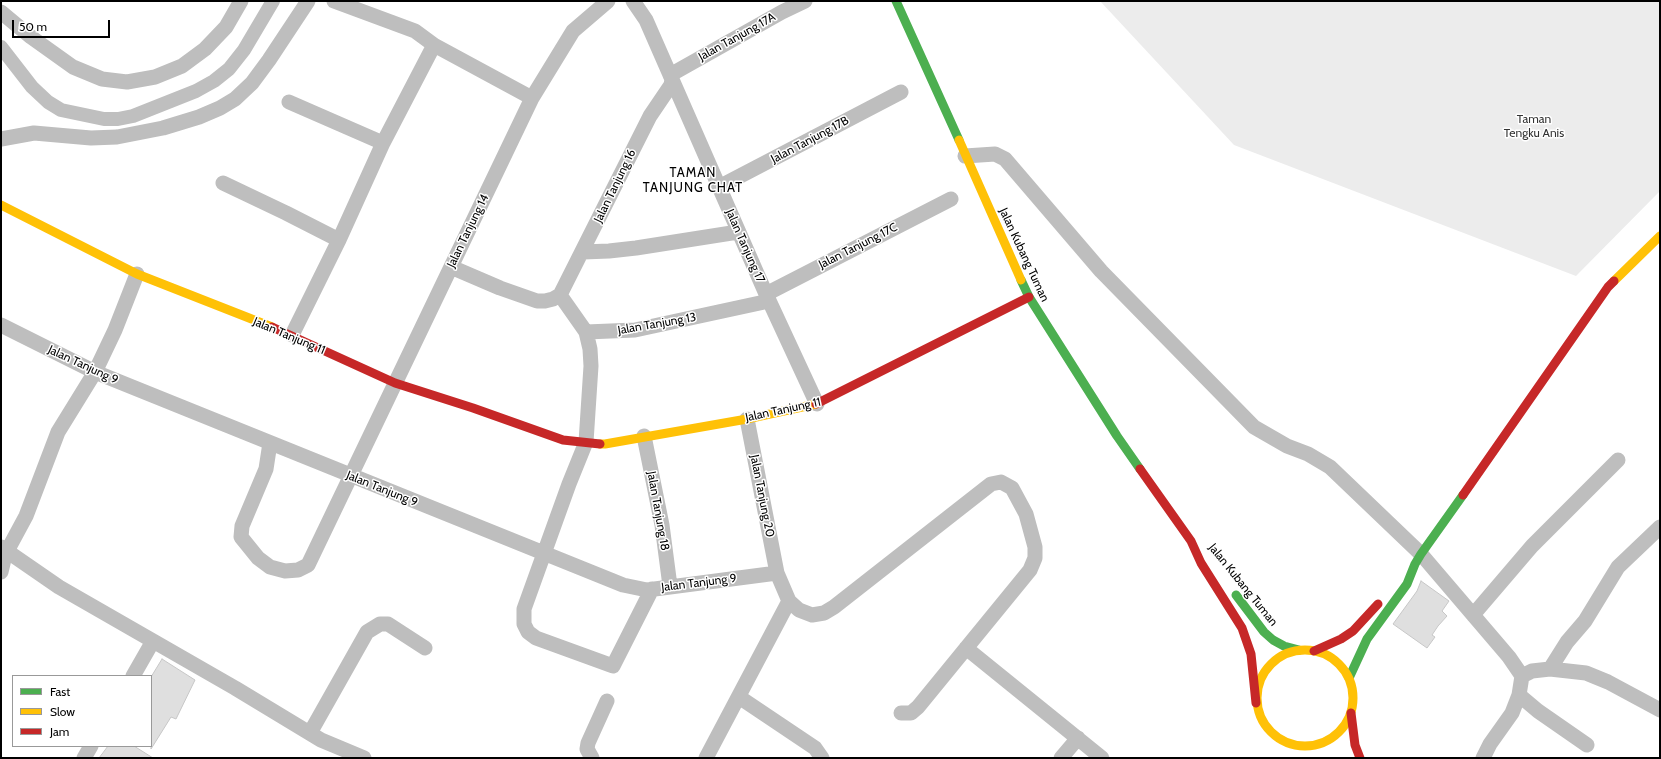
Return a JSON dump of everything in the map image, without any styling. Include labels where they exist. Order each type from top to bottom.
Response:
[{"type":"main road","name":"Jalan Kubang Tuman","points":[[896,1],[1029,297],[1117,436],[1191,541],[1213,564]]},
{"type":"main road","name":"Jalan Tanjung 11","points":[[1,205],[137,274],[292,335],[395,383],[473,408],[563,440],[605,444],[747,419],[817,404],[1029,297]]},
{"type":"main road","points":[[1349,678],[1367,639],[1407,584],[1418,559],[1608,287],[1660,236]]},
{"type":"main road","name":"Jalan Kubang Tuman","points":[[1191,541],[1201,563],[1242,628],[1248,642],[1251,654],[1256,703]]},
{"type":"main road","points":[[1402,574],[1418,559]]},
{"type":"main road","name":"Jalan Kubang Tuman","points":[[1229,586],[1264,632],[1273,640],[1284,646],[1299,650]]},
{"type":"main road","points":[[1314,651],[1341,639],[1353,631],[1371,613],[1384,595]]},
{"type":"main road","points":[[1309,747],[1323,743],[1336,736],[1346,724],[1351,713],[1353,702],[1352,690],[1349,678],[1341,666],[1329,656],[1314,651],[1299,650],[1289,652],[1275,660],[1264,672],[1258,687],[1256,703],[1259,715],[1265,726],[1274,736],[1284,743],[1309,747],[1324,753]]},
{"type":"main road","points":[[1351,713],[1355,745],[1360,758]]},
{"type":"street","points":[[1,12],[31,37],[73,67],[102,79],[127,82],[155,77],[182,66],[205,49],[226,28],[241,1]]},
{"type":"street","points":[[1,139],[34,133],[91,138],[117,137],[163,128],[199,118],[235,99],[252,83],[270,60],[308,1]]},
{"type":"street","points":[[334,1],[415,30],[434,45],[532,98]]},
{"type":"street","name":"Jalan Tanjung 14","points":[[270,444],[266,469],[242,526],[241,537],[258,558],[270,567],[285,571],[298,570],[308,565],[532,98],[573,31],[608,1]]},
{"type":"street","name":"Jalan Tanjung 17","points":[[633,1],[646,20],[738,232],[817,404]]},
{"type":"street","name":"Jalan Tanjung 17A","points":[[671,77],[780,6],[805,1]]},
{"type":"street","points":[[292,335],[339,240],[383,143],[434,45]]},
{"type":"street","name":"Jalan Tanjung 16","points":[[560,295],[583,252],[650,116],[671,85],[671,77]]},
{"type":"street","name":"Jalan Tanjung 17B","points":[[719,187],[901,92]]},
{"type":"street","points":[[289,102],[383,143]]},
{"type":"street","points":[[965,156],[995,154],[1005,159],[1101,271],[1254,427],[1287,446],[1308,454],[1330,467],[1473,615],[1522,676],[1519,695],[1512,713],[1490,744],[1483,758]]},
{"type":"street","points":[[223,183],[339,240]]},
{"type":"street","name":"Jalan Tanjung 17C","points":[[767,297],[951,199]]},
{"type":"street","points":[[583,252],[636,248],[738,232]]},
{"type":"street","points":[[451,267],[500,288],[537,301],[545,302],[553,300],[560,295],[586,332],[590,349],[591,366],[586,442],[569,484],[524,608],[524,624],[528,632],[536,638],[613,666],[652,589]]},
{"type":"street","points":[[1,572],[4,549],[26,516],[58,432],[95,372],[115,330],[137,274]]},
{"type":"street","name":"Jalan Tanjung 13","points":[[586,332],[635,330],[767,297]]},
{"type":"street","name":"Jalan Tanjung 9","points":[[1,325],[95,372],[270,444],[623,585],[647,590],[777,573]]},
{"type":"street","name":"Jalan Tanjung 20","points":[[747,419],[777,573],[789,601]]},
{"type":"street","name":"Jalan Tanjung 18","points":[[644,436],[662,525],[670,586]]},
{"type":"street","points":[[1473,615],[1532,546],[1618,460]]},
{"type":"street","points":[[706,758],[789,601],[799,610],[812,615],[824,614],[991,484],[1001,482],[1012,488],[1026,514],[1035,548],[1034,558],[1030,570],[918,708],[911,713],[901,712]]},
{"type":"street","points":[[1550,669],[1567,642],[1585,621],[1618,567],[1660,527]]},
{"type":"street","points":[[4,549],[59,587],[321,740],[364,758]]},
{"type":"street","points":[[310,733],[367,632],[380,624],[388,624],[425,648]]},
{"type":"street","points":[[134,675],[153,641]]},
{"type":"street","points":[[966,648],[1102,758]]},
{"type":"street","points":[[1522,676],[1532,671],[1550,669],[1586,673],[1608,682],[1660,710]]},
{"type":"street","points":[[1519,695],[1538,711],[1588,745]]},
{"type":"street","points":[[739,698],[815,748],[822,758]]},
{"type":"street","points":[[592,758],[587,749],[588,743],[607,701]]},
{"type":"street","points":[[1061,758],[1078,738]]},
{"type":"street","points":[[84,758],[90,747]]},
{"type":"green space","name":"Taman Tengku Anis","points":[[1100,1],[1660,1],[1660,191],[1576,276],[1234,145]]},
{"type":"building","points":[[1421,581],[1449,601],[1442,611],[1447,616],[1432,635],[1435,637],[1427,648],[1393,624],[1417,591]]},
{"type":"building","points":[[162,659],[195,680],[176,719],[171,717],[151,749],[152,747],[152,675]]},
{"type":"building","points":[[107,747],[136,747],[153,758],[99,758]]},
{"type":"waterway","points":[[1,47],[32,87],[48,102],[61,110],[104,119],[118,119],[133,116],[196,91],[214,81],[229,69],[244,50],[273,1]]},
{"type":"traffic: fast","points":[[896,1],[959,140]]},
{"type":"traffic: fast","points":[[1021,280],[1029,297],[1117,436],[1140,469]]},
{"type":"traffic: fast","points":[[1349,678],[1367,639],[1407,584],[1415,564],[1421,554],[1463,495]]},
{"type":"traffic: fast","points":[[1236,595],[1264,632],[1273,640],[1284,646],[1299,650]]},
{"type":"traffic: slow","points":[[959,140],[1021,280]]},
{"type":"traffic: slow","points":[[1,205],[137,274],[272,327]]},
{"type":"traffic: slow","points":[[1614,281],[1660,236]]},
{"type":"traffic: slow","points":[[600,444],[747,419],[816,404]]},
{"type":"traffic: slow","points":[[1305,650],[1323,653],[1339,664],[1350,680],[1353,698],[1350,716],[1339,732],[1323,743],[1305,746],[1287,743],[1271,732],[1260,716],[1257,698],[1260,680],[1271,664],[1287,653],[1305,650]]},
{"type":"traffic: jam","points":[[1463,495],[1608,287],[1614,281]]},
{"type":"traffic: jam","points":[[816,404],[1029,297]]},
{"type":"traffic: jam","points":[[272,327],[395,383],[473,408],[563,440],[600,444]]},
{"type":"traffic: jam","points":[[1140,469],[1191,541],[1201,563],[1242,628],[1251,654],[1256,703]]},
{"type":"traffic: jam","points":[[1314,651],[1341,639],[1353,631],[1378,604]]},
{"type":"traffic: jam","points":[[1351,713],[1355,745],[1360,758]]},
{"type":"district","name":"TAMAN TANJUNG CHAT","points":[[693,180]]}]
